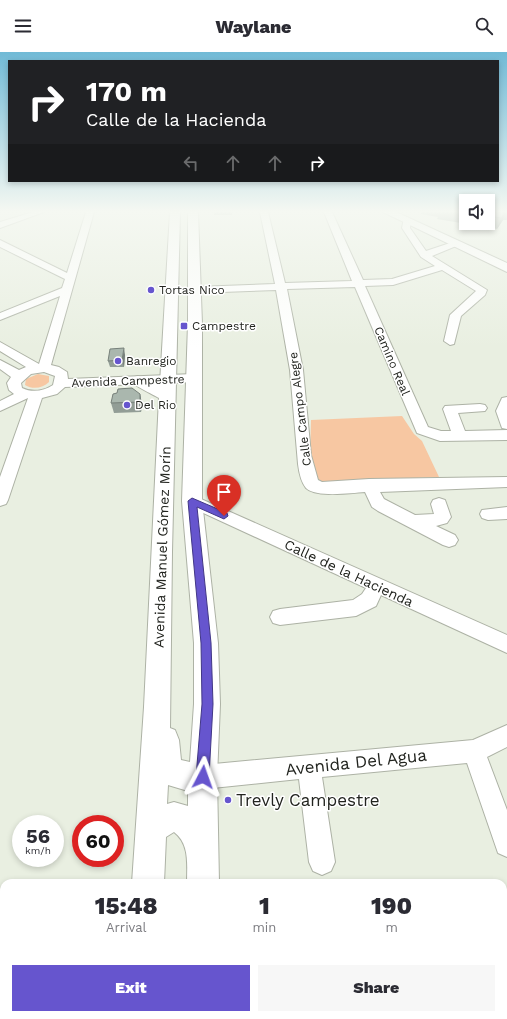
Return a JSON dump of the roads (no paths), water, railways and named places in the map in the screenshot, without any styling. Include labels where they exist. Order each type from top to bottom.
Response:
[{"type":"main road","name":"Avenida Manuel Gómez Morín","points":[[148,879],[157,707],[161,552],[173,257]]},
{"type":"main road","name":"Avenida Manuel Gómez Morín","points":[[194,257],[195,290],[192,501],[206,643],[207,704],[203,777],[203,879]]},
{"type":"main road","points":[[484,257],[507,268]]},
{"type":"main road","points":[[138,381],[152,386],[168,382]]},
{"type":"main road","points":[[157,707],[165,735],[165,762],[170,771],[180,776],[203,777]]},
{"type":"main road","points":[[150,830],[166,817],[177,818],[188,824],[197,841],[202,846]]},
{"type":"street","points":[[29,257],[70,278]]},
{"type":"street","points":[[0,407],[23,388],[40,368],[76,257]]},
{"type":"street","name":"Calle Campo Alegre","points":[[274,257],[295,363],[302,445],[310,481],[320,488],[369,485],[507,482]]},
{"type":"street","name":"Camino Real","points":[[347,257],[422,430],[432,435],[507,435]]},
{"type":"street","points":[[427,257],[441,267],[482,290],[481,293],[456,316],[450,341]]},
{"type":"street","points":[[195,290],[359,284],[399,281],[441,267]]},
{"type":"street","points":[[0,318],[66,290]]},
{"type":"street","points":[[0,346],[40,368],[55,370],[61,379],[51,391],[23,388],[0,394]]},
{"type":"street","points":[[0,364],[23,388]]},
{"type":"street","name":"Avenida Campestre","points":[[61,379],[168,382],[194,378]]},
{"type":"street","name":"Avenida Campestre","points":[[61,379],[138,381]]},
{"type":"street","points":[[0,500],[23,388]]},
{"type":"street","points":[[507,401],[503,411],[507,425]]},
{"type":"street","points":[[460,436],[450,409],[480,408]]},
{"type":"street","points":[[369,485],[380,505],[449,540]]},
{"type":"street","name":"Calle de la Hacienda","points":[[192,501],[376,586],[507,644]]},
{"type":"street","points":[[412,522],[441,519],[443,517],[439,504]]},
{"type":"street","points":[[488,514],[507,513]]},
{"type":"street","points":[[280,617],[356,608],[369,600],[376,586]]},
{"type":"street","name":"Avenida Del Agua","points":[[203,777],[474,751],[507,736]]},
{"type":"street","points":[[474,751],[507,844]]},
{"type":"street","points":[[309,767],[322,862]]},
{"type":"place","name":"Tortas Nico","points":[[151,290]]},
{"type":"place","name":"Campestre","points":[[184,326]]},
{"type":"place","name":"Banregio","points":[[118,361]]},
{"type":"place","name":"Del Rio","points":[[127,405]]},
{"type":"place","name":"Trevly Campestre","points":[[228,800]]}]
